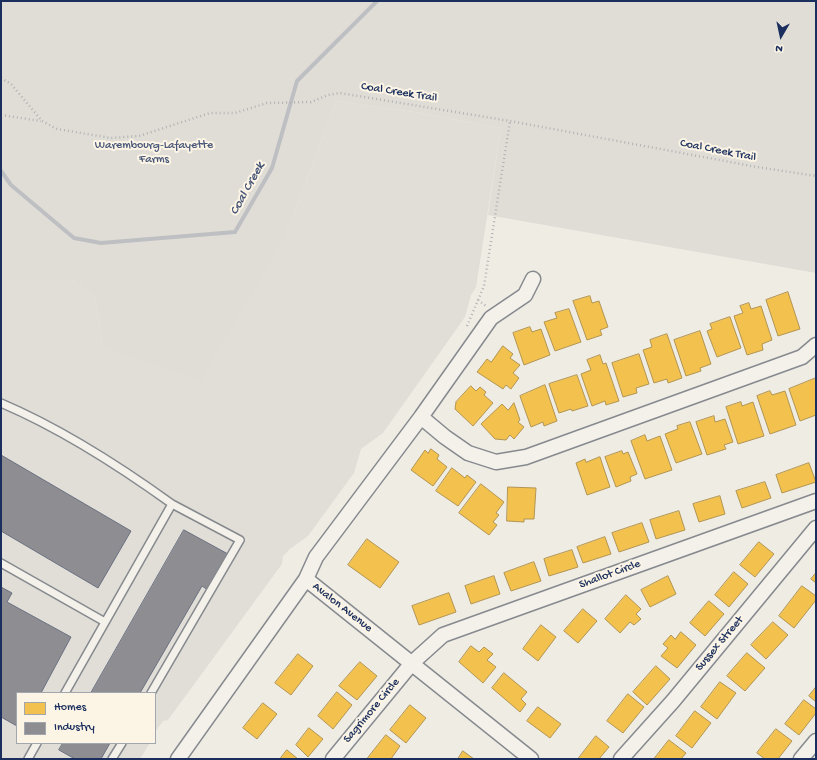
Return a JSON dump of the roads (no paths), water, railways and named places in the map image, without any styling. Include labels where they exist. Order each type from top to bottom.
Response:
[{"type":"street","points":[[306,579],[316,558],[421,417],[491,318],[525,295],[533,279]]},
{"type":"street","points":[[421,417],[445,437],[468,453],[496,462],[526,457],[802,357],[816,346]]},
{"type":"street","name":"Shallot Circle","points":[[412,663],[443,635],[816,501]]},
{"type":"street","name":"Sussex Street","points":[[621,759],[673,701],[816,528]]},
{"type":"street","name":"Avalon Avenue","points":[[178,759],[306,579],[412,663],[522,756]]},
{"type":"street","name":"Sagrimore Circle","points":[[333,759],[412,663]]},
{"type":"street","points":[[801,759],[816,741]]},
{"type":"lane","points":[[1,403],[34,417],[119,466],[172,504],[240,540],[152,692]]},
{"type":"lane","points":[[66,692],[172,504]]},
{"type":"lane","points":[[1,563],[105,622]]},
{"type":"lane","points":[[28,759],[36,744]]},
{"type":"lane","points":[[112,759],[121,744]]},
{"type":"waterway","name":"Coal Creek","points":[[1,171],[11,185],[74,238],[101,243],[235,232],[272,168],[297,81],[377,1]]},
{"type":"park label","name":"Warembourg-Lafayette Farms","points":[[154,153]]}]
